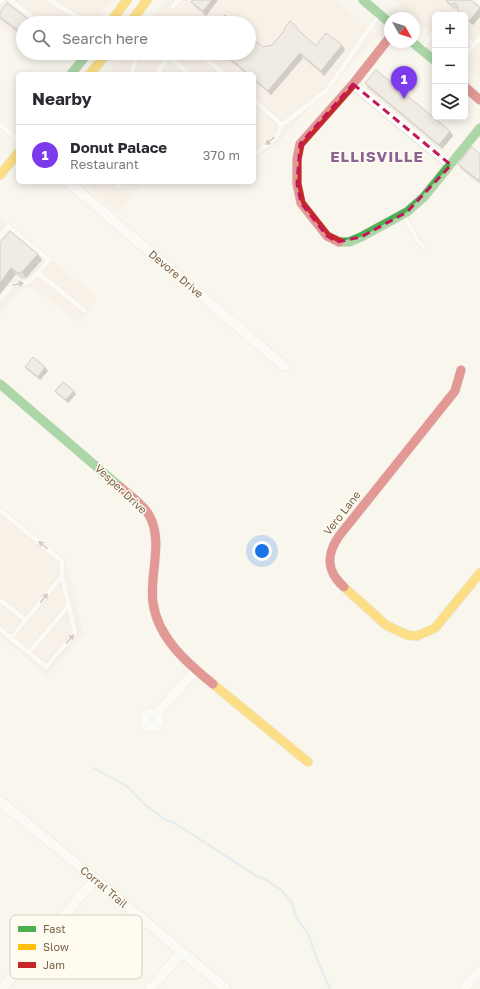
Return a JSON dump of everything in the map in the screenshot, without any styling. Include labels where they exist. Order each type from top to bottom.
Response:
[{"type":"main road","points":[[115,16],[127,0]]},
{"type":"main road","points":[[135,16],[147,0]]},
{"type":"main road","points":[[363,0],[384,18]]},
{"type":"main road","points":[[384,45],[353,84],[300,144],[297,159],[297,184],[301,203],[327,236],[337,242],[349,242],[402,214],[424,197],[480,128]]},
{"type":"main road","points":[[419,48],[432,59]]},
{"type":"main road","points":[[73,72],[82,60]]},
{"type":"main road","points":[[98,64],[99,60]]},
{"type":"main road","points":[[92,72],[101,60]]},
{"type":"main road","points":[[468,89],[477,95]]},
{"type":"main road","points":[[0,176],[16,156]]},
{"type":"main road","name":"Vero Lane","points":[[460,370],[455,391],[339,536],[332,546],[329,557],[332,572],[335,578],[386,625],[407,635],[417,636],[435,628],[480,573]]},
{"type":"main road","name":"Vesper Drive","points":[[0,384],[141,505],[150,516],[155,533],[153,602],[160,627],[168,640],[179,655],[195,670],[308,762]]},
{"type":"street","points":[[353,84],[451,165]]},
{"type":"street","name":"Devore Drive","points":[[70,184],[284,366]]},
{"type":"street","points":[[157,714],[195,670]]},
{"type":"street","name":"Corral Trail","points":[[2,807],[95,879],[138,915]]},
{"type":"street","points":[[65,915],[95,879]]},
{"type":"street","name":"Corral Trail","points":[[142,918],[226,989]]},
{"type":"street","points":[[150,989],[182,952]]},
{"type":"street","points":[[464,989],[480,970]]},
{"type":"street","points":[[2,989],[10,979]]},
{"type":"lane","points":[[10,0],[31,16]]},
{"type":"lane","points":[[49,0],[76,16]]},
{"type":"lane","points":[[173,6],[179,0]]},
{"type":"lane","points":[[256,152],[258,152],[277,136],[282,125],[327,90],[380,15]]},
{"type":"lane","points":[[421,50],[432,34]]},
{"type":"lane","points":[[468,52],[480,38]]},
{"type":"lane","points":[[468,40],[474,45]]},
{"type":"lane","points":[[132,72],[136,60]]},
{"type":"lane","points":[[159,72],[158,71],[166,60]]},
{"type":"lane","points":[[175,60],[187,72]]},
{"type":"lane","points":[[207,60],[222,72]]},
{"type":"lane","points":[[256,102],[282,125]]},
{"type":"lane","points":[[0,125],[16,138]]},
{"type":"lane","points":[[402,214],[418,241],[424,248]]},
{"type":"lane","points":[[0,236],[8,226],[49,260],[28,282],[12,285],[0,299]]},
{"type":"lane","points":[[38,273],[85,311]]},
{"type":"lane","points":[[0,510],[62,561],[62,576],[75,633],[46,667],[0,629]]},
{"type":"lane","points":[[11,638],[62,576]]},
{"type":"lane","points":[[0,600],[26,620]]},
{"type":"lane","points":[[29,653],[69,605]]},
{"type":"highlighted area","points":[[353,84],[451,165],[407,212],[361,237],[337,242],[327,236],[301,203],[297,184],[300,144]]},
{"type":"shaded area","points":[[0,0],[112,0],[99,16],[16,16],[16,37],[0,27]]},
{"type":"shaded area","points":[[165,0],[337,0],[377,35],[275,146],[256,159],[256,72],[110,72],[119,60],[256,60],[256,16],[152,16]]},
{"type":"shaded area","points":[[394,0],[480,0],[480,77],[468,66],[468,12],[432,12],[432,33],[420,23],[420,12],[408,12]]},
{"type":"shaded area","points":[[84,184],[140,184],[118,213]]},
{"type":"shaded area","points":[[0,217],[97,297],[88,313],[80,323],[31,287],[21,289],[0,315]]},
{"type":"shaded area","points":[[0,506],[67,563],[84,634],[47,676],[0,636]]},
{"type":"building","points":[[193,0],[212,0],[203,11],[191,2]]},
{"type":"building","points":[[446,0],[471,0],[480,8],[469,21],[468,12],[459,12],[457,10],[458,7],[456,4],[454,3],[451,5]]},
{"type":"building","points":[[7,3],[24,16],[16,16],[16,29],[0,17],[0,13]]},
{"type":"building","points":[[290,21],[316,46],[326,33],[342,45],[321,71],[300,53],[268,91],[256,81],[256,72],[246,72],[232,60],[256,60],[256,42],[263,47],[272,45],[285,30],[284,29]]},
{"type":"building","points":[[376,70],[432,116],[432,120],[437,120],[450,131],[439,145],[365,83]]},
{"type":"building","points":[[472,147],[480,154],[480,179],[478,180],[458,164]]},
{"type":"building","points":[[10,231],[38,254],[22,272],[18,273],[11,268],[0,283],[0,243]]},
{"type":"building","points":[[33,357],[45,367],[38,377],[25,367]]},
{"type":"building","points":[[63,382],[74,391],[66,400],[55,391]]},
{"type":"waterway","points":[[94,768],[128,787],[145,805],[166,820],[173,822],[255,875],[280,889],[291,901],[296,916],[308,933],[316,957],[330,989]]},
{"type":"traffic: fast","points":[[363,0],[384,18]]},
{"type":"traffic: fast","points":[[419,48],[432,59]]},
{"type":"traffic: fast","points":[[73,72],[82,60]]},
{"type":"traffic: fast","points":[[339,242],[349,242],[361,237],[407,212],[424,197],[480,128]]},
{"type":"traffic: fast","points":[[0,384],[119,486]]},
{"type":"traffic: slow","points":[[115,16],[127,0]]},
{"type":"traffic: slow","points":[[135,16],[147,0]]},
{"type":"traffic: slow","points":[[92,72],[101,60]]},
{"type":"traffic: slow","points":[[0,175],[16,155]]},
{"type":"traffic: slow","points":[[344,587],[386,625],[407,635],[417,636],[435,628],[480,573]]},
{"type":"traffic: slow","points":[[213,684],[308,762]]},
{"type":"traffic: jam","points":[[339,242],[327,236],[301,203],[297,184],[297,159],[300,144],[353,84],[384,45]]},
{"type":"traffic: jam","points":[[468,90],[480,100]]},
{"type":"traffic: jam","points":[[344,587],[338,581],[331,569],[330,556],[335,543],[455,391],[461,370]]},
{"type":"traffic: jam","points":[[119,486],[143,507],[149,515],[153,525],[156,547],[152,592],[156,616],[161,627],[175,649],[213,684]]},
{"type":"place","name":"Donut Palace","points":[[404,99]]},
{"type":"district","name":"ELLISVILLE","points":[[377,157]]}]
